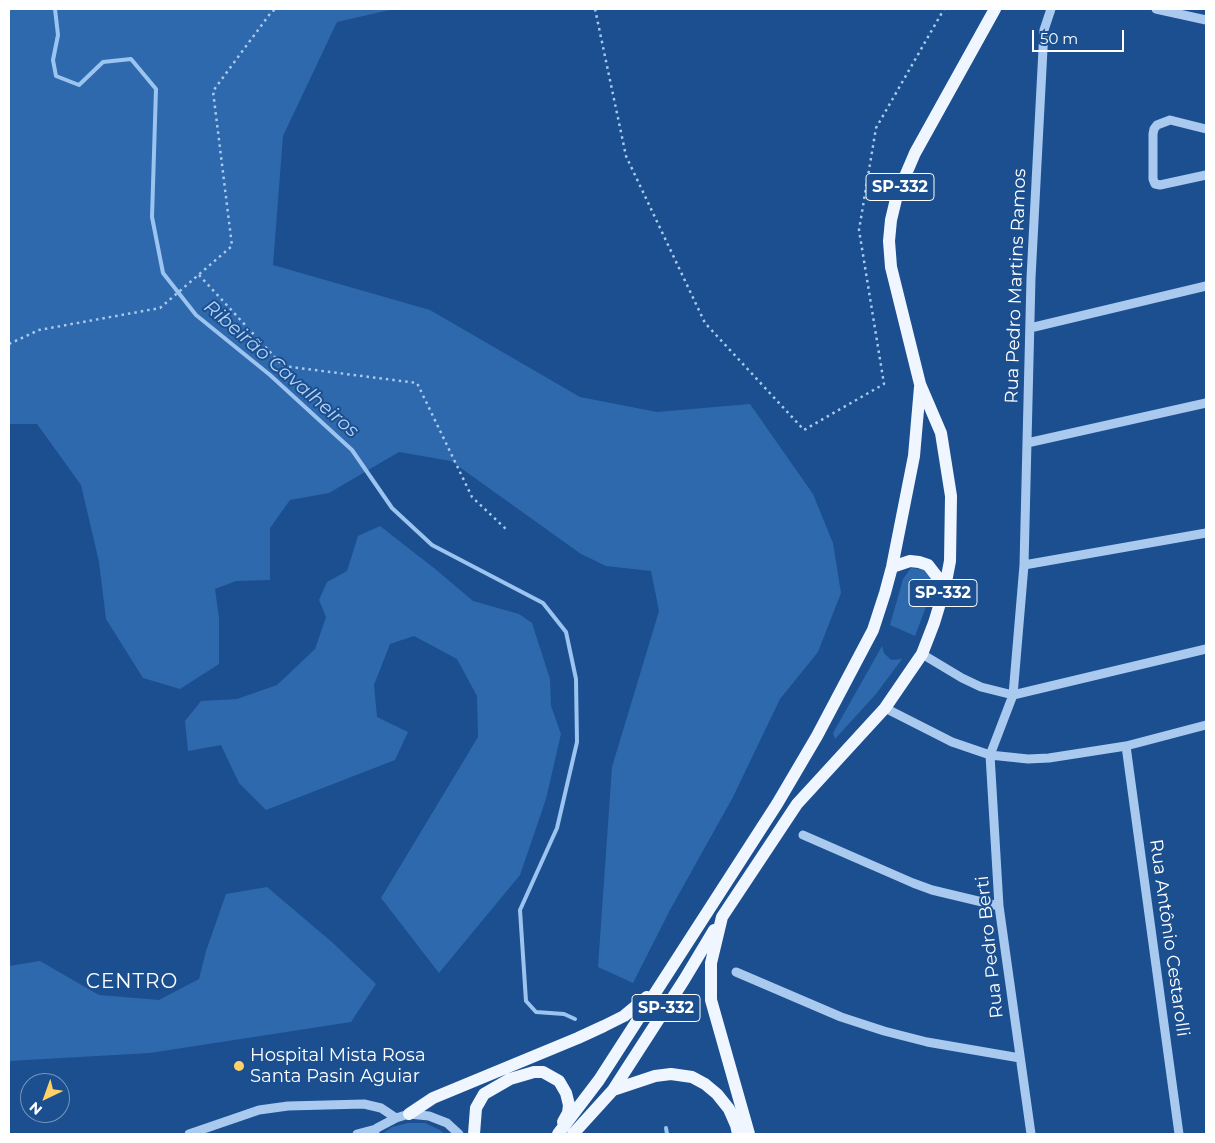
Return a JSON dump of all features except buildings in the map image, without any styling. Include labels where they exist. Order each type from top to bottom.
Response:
[{"type":"main road","name":"SP-332","points":[[573,1134],[610,1093],[684,980],[722,917],[797,804],[885,708],[922,654],[945,587],[950,561],[951,496],[941,433],[920,384],[891,267],[889,241],[891,220],[897,195],[915,153],[995,9]]},
{"type":"main road","name":"SP-332","points":[[557,1134],[590,1094],[778,804],[873,630],[886,593],[914,456],[920,384]]},
{"type":"main road","name":"SP-332","points":[[892,567],[910,561],[928,565],[945,587]]},
{"type":"main road","points":[[722,917],[710,962],[710,1000],[749,1134]]},
{"type":"main road","points":[[409,1114],[433,1098],[578,1038],[624,1016],[664,979]]},
{"type":"main road","points":[[475,1132],[476,1108],[484,1094],[515,1077],[534,1072],[543,1072],[559,1082],[566,1093],[569,1105],[568,1113],[557,1134]]},
{"type":"main road","points":[[610,1093],[655,1076],[671,1074],[692,1078],[705,1084],[718,1094],[729,1109],[738,1134]]},
{"type":"street","name":"Rua Pedro Martins Ramos","points":[[990,754],[1013,695],[1024,565],[1030,328],[1044,30],[1050,9]]},
{"type":"street","points":[[1156,9],[1206,20]]},
{"type":"street","points":[[1206,129],[1170,120],[1157,125],[1153,134],[1153,179],[1155,184],[1160,185],[1206,175]]},
{"type":"street","points":[[1030,328],[1206,286]]},
{"type":"street","points":[[1027,443],[1206,403]]},
{"type":"street","points":[[1024,565],[1206,533]]},
{"type":"street","points":[[922,654],[981,687],[1013,695],[1206,649]]},
{"type":"street","points":[[885,708],[952,742],[990,754],[1028,759],[1048,758],[1126,746],[1206,725]]},
{"type":"street","name":"Rua Antônio Cestarolli","points":[[1126,746],[1179,1134]]},
{"type":"street","name":"Rua Pedro Berti","points":[[990,754],[999,906],[1031,1134]]},
{"type":"street","points":[[803,835],[932,890],[999,906]]},
{"type":"street","points":[[736,972],[841,1017],[884,1031],[927,1042],[1020,1058]]},
{"type":"street","points":[[189,1134],[259,1110],[288,1106],[364,1104],[381,1108],[396,1118]]},
{"type":"street","points":[[357,1134],[374,1131],[396,1118],[409,1114],[429,1116],[447,1123],[459,1134]]},
{"type":"path","points":[[9,344],[39,330],[160,308],[232,246],[213,91],[272,11],[279,9]]},
{"type":"path","points":[[595,9],[626,156],[705,323],[804,430],[884,384],[859,230],[876,128],[944,9]]},
{"type":"path","points":[[199,275],[283,366],[417,383],[472,497],[508,531]]},
{"type":"shaded area","points":[[9,9],[394,9],[337,22],[283,136],[273,265],[430,310],[580,397],[657,412],[750,404],[813,494],[833,543],[841,593],[818,652],[780,699],[733,797],[670,910],[633,983],[598,967],[612,767],[659,611],[651,571],[606,566],[581,554],[451,461],[399,452],[329,493],[290,500],[270,528],[270,580],[236,581],[215,589],[219,618],[219,664],[180,689],[143,678],[106,619],[99,562],[81,485],[37,424],[9,424]]},
{"type":"shaded area","points":[[380,526],[473,601],[519,614],[532,623],[550,679],[551,706],[561,734],[546,799],[520,875],[439,973],[381,898],[478,737],[477,696],[457,659],[414,636],[390,644],[374,685],[377,717],[408,732],[395,760],[266,810],[239,783],[221,745],[188,751],[185,721],[201,701],[237,699],[277,685],[315,649],[326,617],[319,600],[327,582],[347,571],[358,536]]},
{"type":"shaded area","points":[[911,568],[925,570],[932,576],[930,596],[915,636],[890,625],[903,579]]},
{"type":"shaded area","points":[[882,646],[884,653],[891,660],[902,659],[876,694],[835,739],[833,733]]},
{"type":"shaded area","points":[[267,887],[333,943],[376,984],[351,1022],[150,1053],[9,1061],[9,966],[40,961],[99,995],[159,1000],[199,979],[206,951],[226,894]]},
{"type":"shaded area","points":[[408,1123],[425,1123],[445,1134],[382,1134],[392,1127]]},
{"type":"waterway","name":"Ribeirão Cavalheiros","points":[[55,9],[58,35],[53,60],[56,76],[79,85],[103,62],[131,59],[156,89],[152,217],[163,273],[196,315],[270,375],[352,450],[392,508],[432,545],[543,603],[566,632],[576,679],[577,742],[557,828],[520,910],[526,1001],[536,1012],[564,1014],[575,1019]]},
{"type":"waterway","name":"Ribeirão Cavalheiros","points":[[666,1128],[667,1134]]},
{"type":"place","name":"Hospital Mista Rosa Santa Pasin Aguiar","points":[[239,1066]]},
{"type":"district","name":"CENTRO","points":[[132,982]]}]
